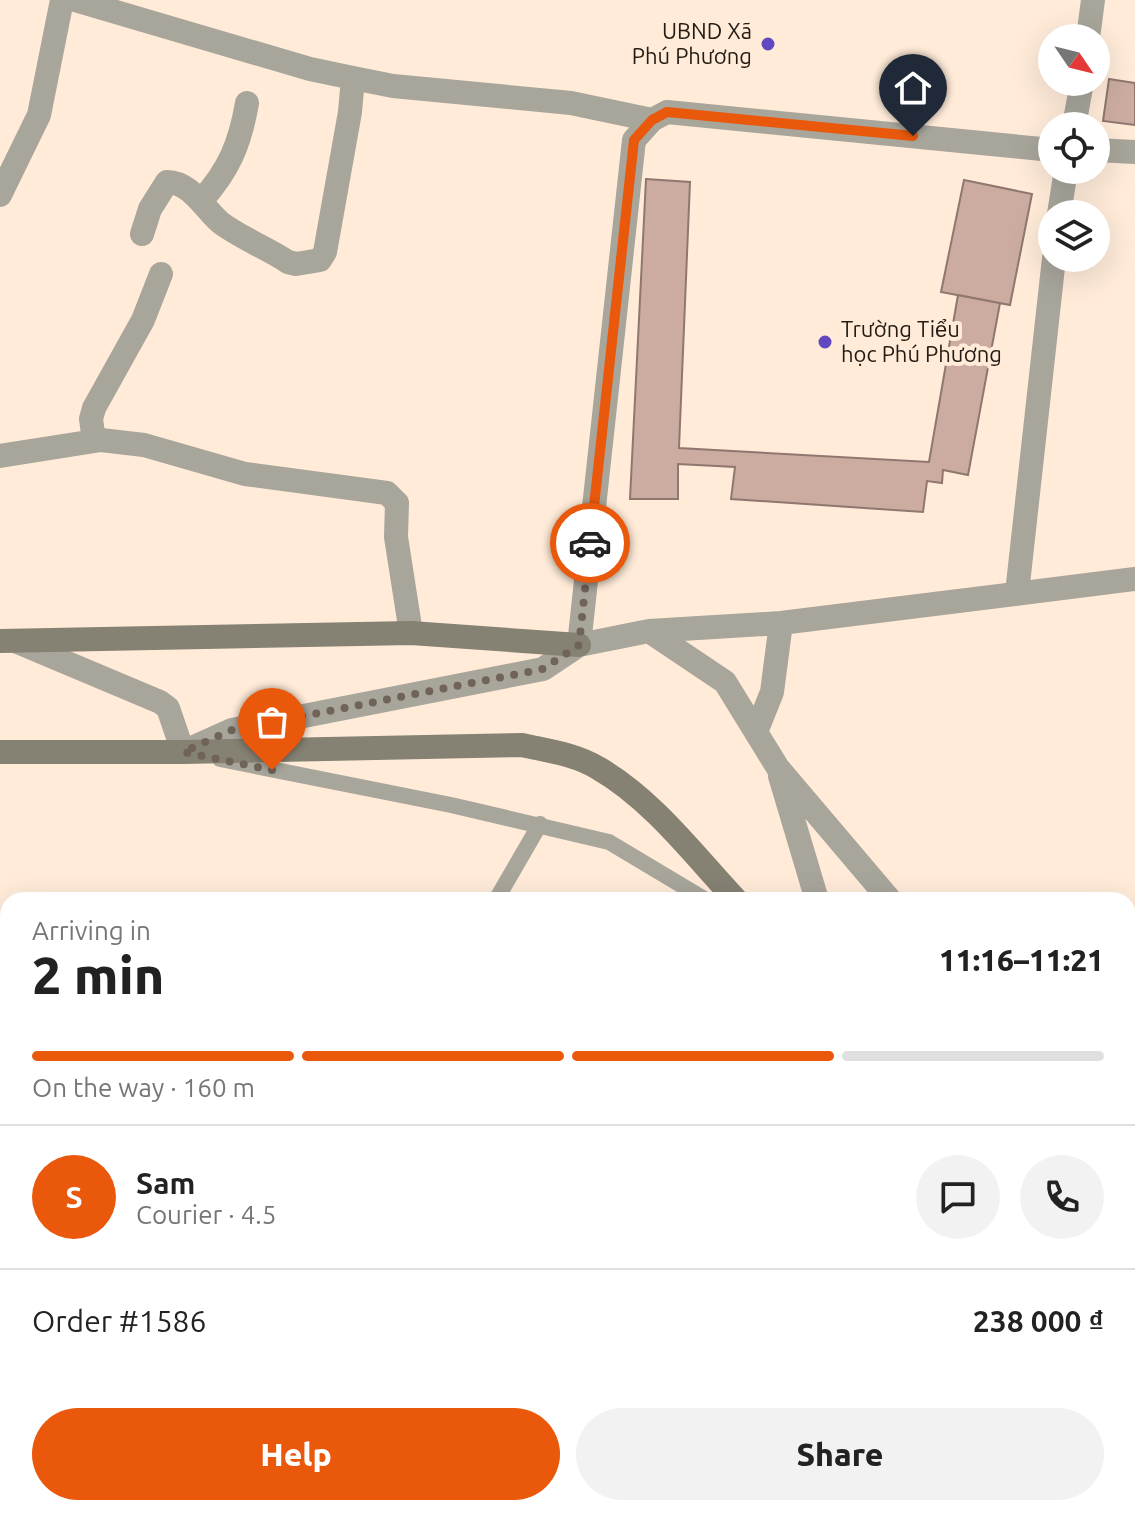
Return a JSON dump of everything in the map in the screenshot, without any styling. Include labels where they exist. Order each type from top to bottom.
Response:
[{"type":"main road","points":[[7,641],[411,633],[579,645]]},
{"type":"main road","points":[[0,752],[183,752],[522,745],[570,755],[598,768],[629,790],[729,892]]},
{"type":"street","points":[[0,195],[39,115],[62,0]]},
{"type":"street","points":[[75,0],[310,69],[353,78],[393,86],[571,103],[652,120]]},
{"type":"street","points":[[1090,24],[1093,0]]},
{"type":"street","points":[[142,234],[150,209],[167,182],[176,183],[201,201],[220,222],[288,262],[296,264],[320,260],[327,241],[353,78]]},
{"type":"street","points":[[201,201],[220,180],[230,161],[247,103]]},
{"type":"street","points":[[579,645],[634,140],[652,120],[667,112],[1038,149]]},
{"type":"street","points":[[1110,151],[1135,152]]},
{"type":"street","points":[[1017,593],[1052,272]]},
{"type":"street","points":[[94,441],[91,419],[94,408],[143,320],[161,274]]},
{"type":"street","points":[[0,456],[94,441],[144,445],[245,474],[387,493],[397,503],[396,537],[411,633]]},
{"type":"street","points":[[7,641],[160,702],[168,708],[183,752],[232,730],[543,669],[579,645],[649,631],[781,623],[1135,579]]},
{"type":"street","points":[[756,732],[772,692],[781,623]]},
{"type":"street","points":[[649,631],[725,682],[778,768],[883,892]]},
{"type":"street","points":[[778,768],[815,892]]},
{"type":"lane","points":[[183,752],[540,824],[609,842],[693,892]]},
{"type":"lane","points":[[501,892],[540,824]]},
{"type":"building","points":[[1110,79],[1135,83],[1135,125],[1110,122],[1110,112],[1104,112],[1107,96],[1110,96]]},
{"type":"building","points":[[646,179],[690,182],[679,448],[929,462],[958,295],[1000,303],[968,475],[943,470],[942,483],[927,481],[923,512],[731,499],[735,467],[678,464],[678,499],[630,499]]},
{"type":"building","points":[[964,180],[1032,194],[1010,305],[941,292]]},
{"type":"way so far","points":[[272,770],[183,752],[232,730],[543,669],[579,645],[590,543]]},
{"type":"place","name":"UBND Xã Phú Phương","points":[[768,44]]},
{"type":"place","name":"Trường Tiểu học Phú Phương","points":[[825,342]]},
{"type":"route","points":[[590,543],[634,140],[652,120],[667,112],[913,136]]}]
